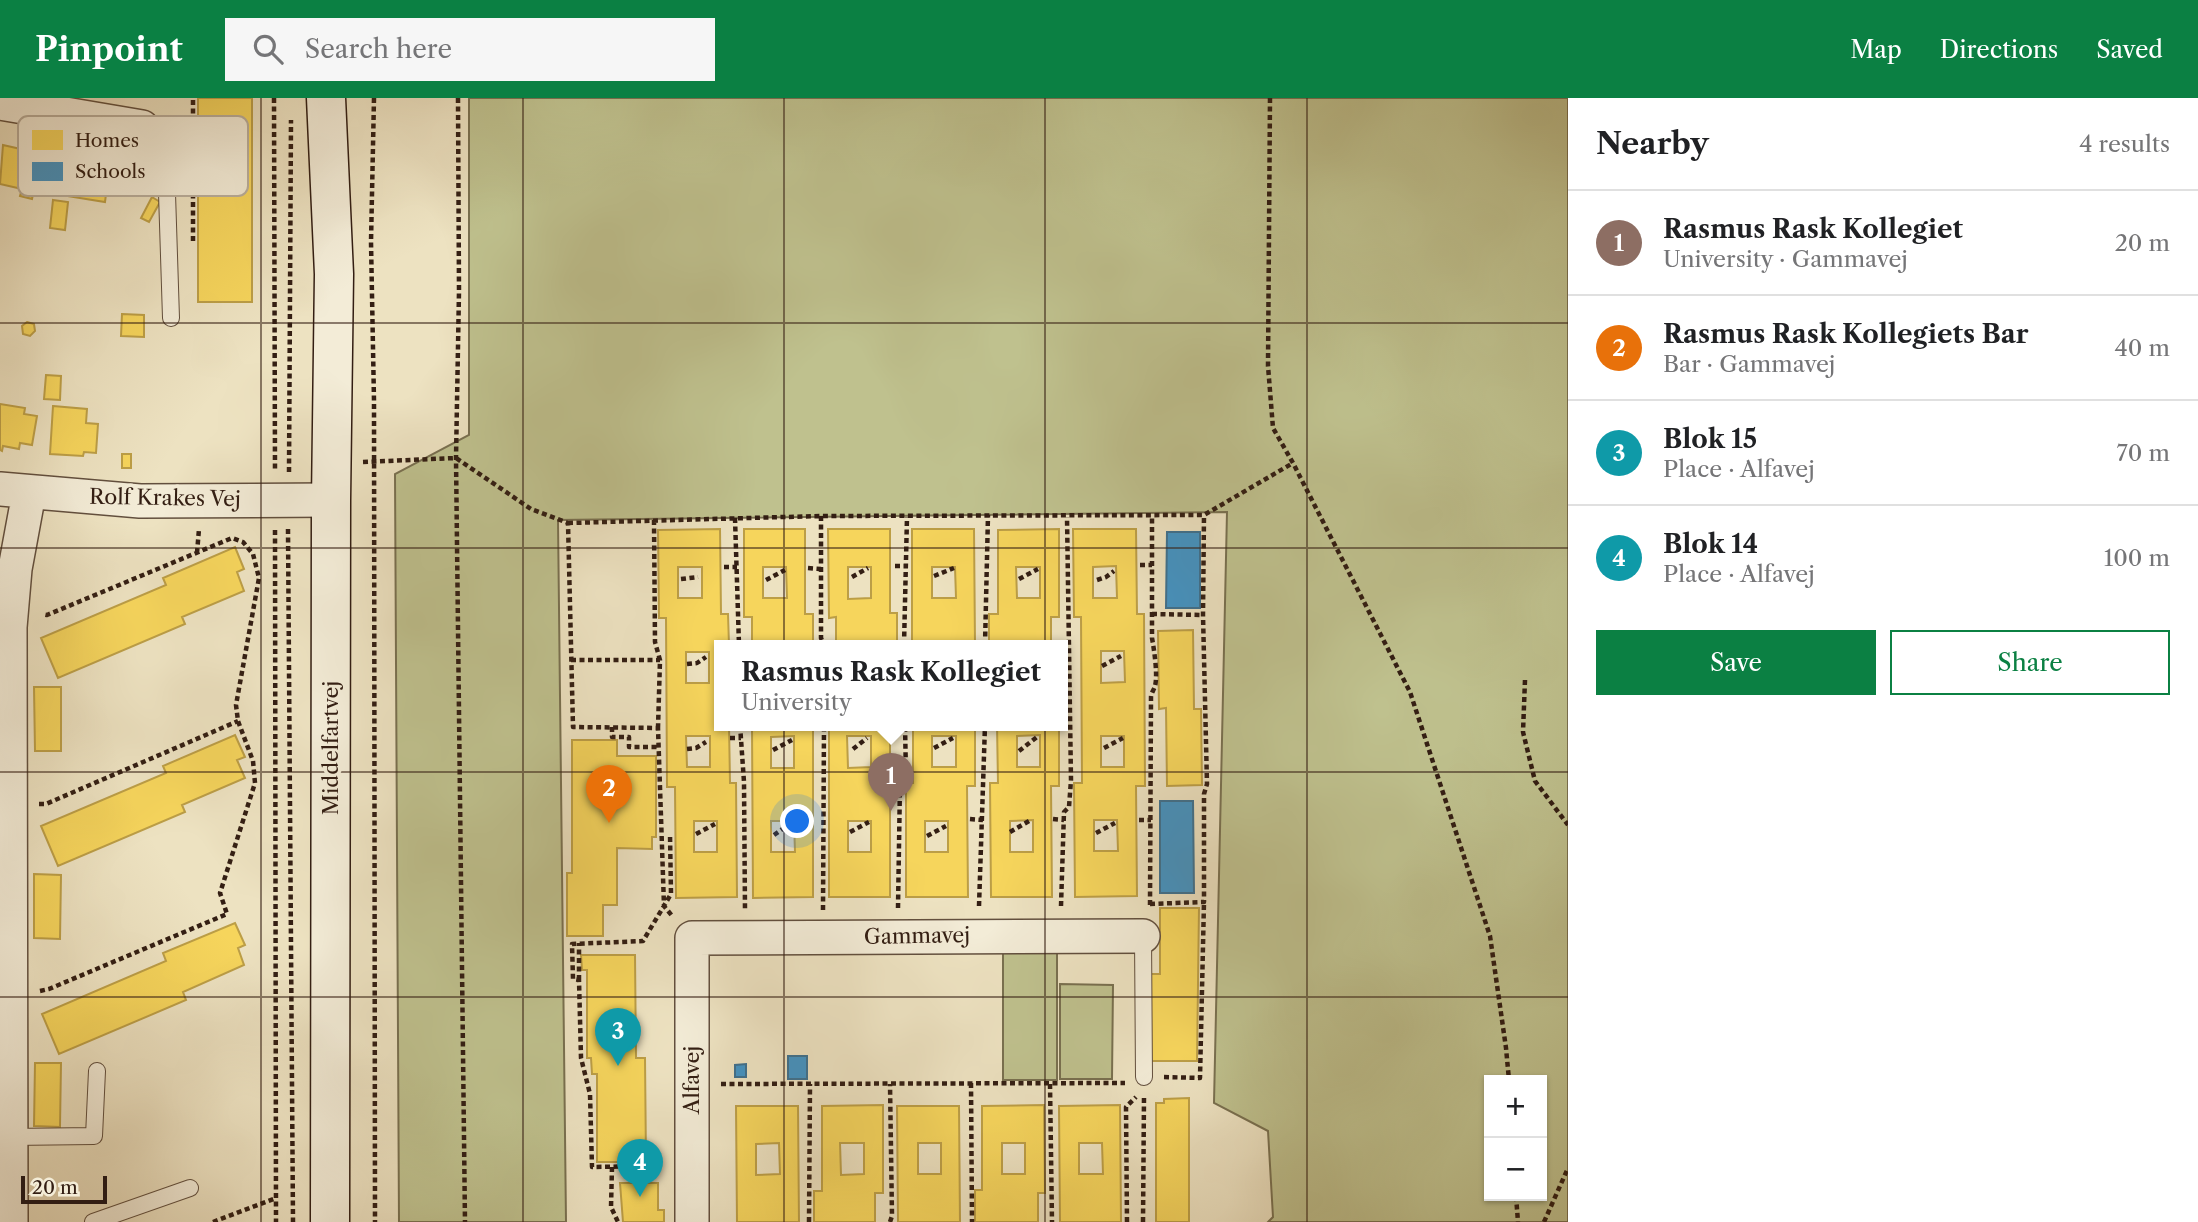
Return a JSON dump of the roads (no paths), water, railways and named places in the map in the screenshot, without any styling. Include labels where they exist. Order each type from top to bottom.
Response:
[{"type":"main road","name":"Middelfartvej","points":[[326,98],[334,274],[330,1222]]},
{"type":"main road","name":"Middelfartvej","points":[[334,274],[347,98]]},
{"type":"street","points":[[0,103],[89,108],[111,116]]},
{"type":"street","points":[[11,1222],[7,1118],[11,995],[14,491]]},
{"type":"street","name":"Rolf Krakes Vej","points":[[14,491],[140,501],[331,500]]},
{"type":"street","name":"Gammavej","points":[[692,938],[1061,936],[1146,927]]},
{"type":"street","name":"Alfavej","points":[[692,938],[692,1222]]},
{"type":"lane","points":[[167,196],[171,318]]},
{"type":"lane","points":[[1144,1077],[1146,927]]},
{"type":"lane","points":[[7,1118],[94,1136],[97,1071]]},
{"type":"lane","points":[[93,1222],[190,1188]]},
{"type":"place","name":"Rasmus Rask Kollegiet","points":[[891,811]]},
{"type":"place","name":"Rasmus Rask Kollegiets Bar","points":[[609,823]]},
{"type":"place","name":"Blok 15","points":[[618,1066]]},
{"type":"place","name":"Blok 14","points":[[640,1197]]}]
